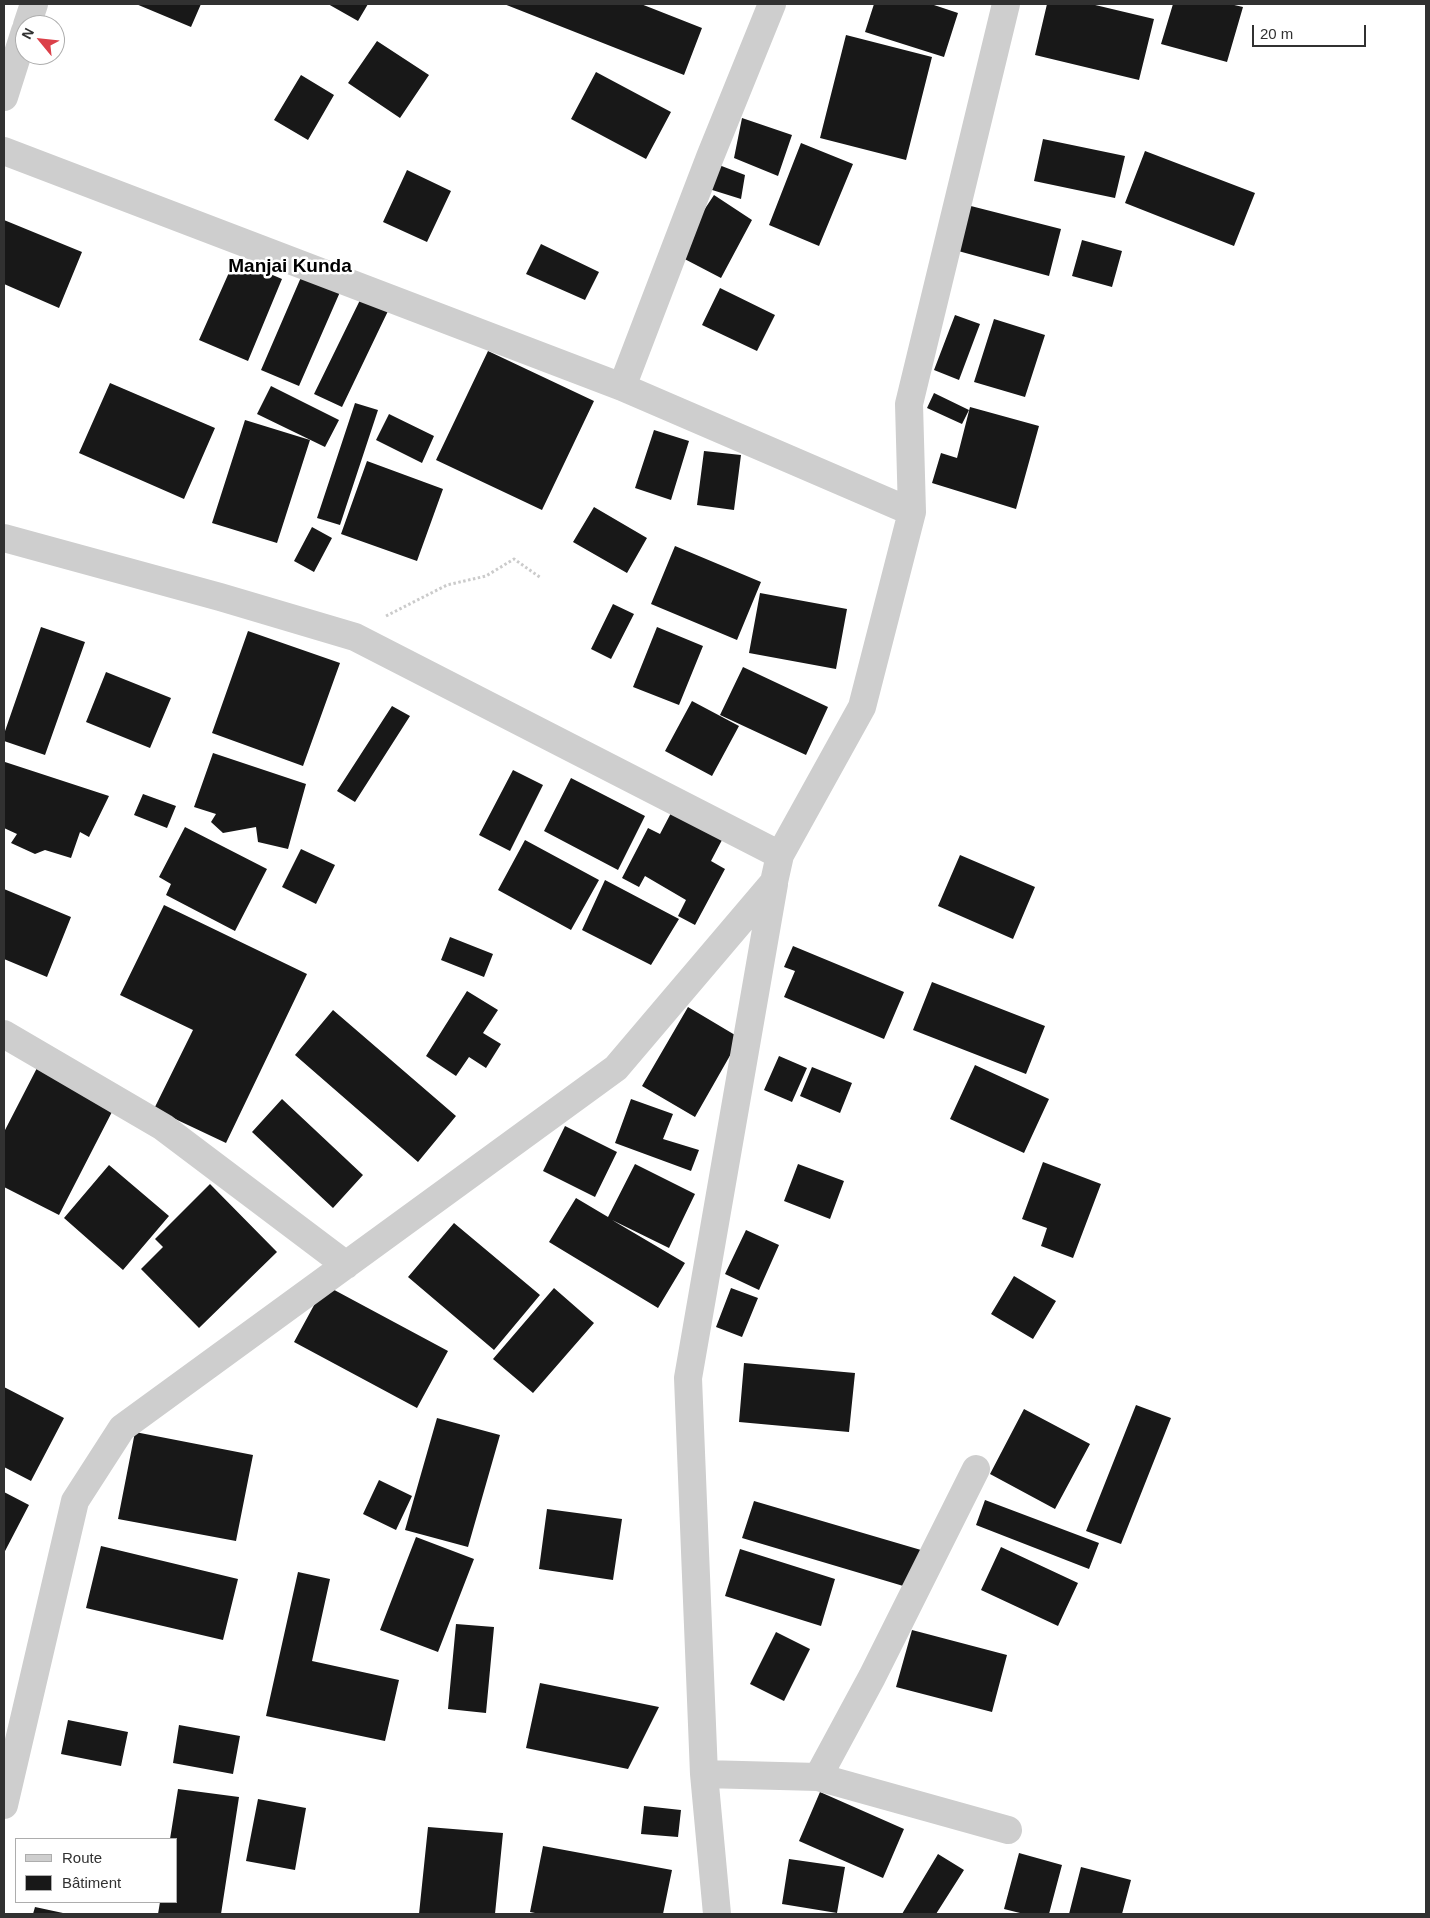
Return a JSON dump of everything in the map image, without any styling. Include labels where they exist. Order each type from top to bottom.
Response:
[{"type":"street","points":[[622,387],[710,157],[772,4]]},
{"type":"street","points":[[717,1914],[704,1774],[688,1378],[780,855],[862,707],[912,512],[909,404],[1006,4]]},
{"type":"street","points":[[4,97],[15,62]]},
{"type":"street","points":[[4,151],[622,387],[912,512]]},
{"type":"street","points":[[4,538],[220,597],[355,637],[780,855]]},
{"type":"street","points":[[4,1805],[75,1501],[122,1428],[616,1068],[774,882]]},
{"type":"street","points":[[4,1034],[163,1127],[346,1265]]},
{"type":"street","points":[[818,1777],[872,1677],[976,1469]]},
{"type":"street","points":[[704,1774],[818,1777],[1008,1830]]},
{"type":"path","points":[[355,637],[393,611],[447,585],[486,576],[514,559],[541,578]]},
{"type":"building","points":[[136,4],[201,4],[191,27]]},
{"type":"building","points":[[328,4],[368,4],[358,21]]},
{"type":"building","points":[[504,4],[641,4],[702,28],[684,75]]},
{"type":"building","points":[[874,4],[931,4],[958,13],[944,57],[865,32]]},
{"type":"building","points":[[1047,4],[1091,4],[1154,19],[1139,80],[1035,55]]},
{"type":"building","points":[[1173,4],[1230,4],[1243,7],[1227,62],[1161,44]]},
{"type":"building","points":[[846,35],[932,57],[906,160],[820,138]]},
{"type":"building","points":[[377,41],[429,75],[400,118],[348,83]]},
{"type":"building","points":[[596,72],[671,112],[646,159],[571,119]]},
{"type":"building","points":[[301,75],[334,95],[308,140],[274,120]]},
{"type":"building","points":[[742,118],[792,135],[778,176],[734,158]]},
{"type":"building","points":[[1043,139],[1125,156],[1115,198],[1034,181]]},
{"type":"building","points":[[801,143],[853,164],[819,246],[769,225]]},
{"type":"building","points":[[1145,151],[1255,193],[1234,246],[1125,203]]},
{"type":"building","points":[[719,165],[745,175],[741,199],[709,189]]},
{"type":"building","points":[[407,170],[451,191],[427,242],[383,222]]},
{"type":"building","points":[[714,195],[752,220],[721,278],[675,254]]},
{"type":"building","points":[[963,204],[1061,229],[1049,276],[951,249]]},
{"type":"building","points":[[4,220],[82,252],[59,308],[4,284]]},
{"type":"building","points":[[1082,240],[1122,251],[1112,287],[1072,276]]},
{"type":"building","points":[[541,244],[599,272],[585,300],[526,274]]},
{"type":"building","points":[[235,259],[282,279],[248,361],[199,340]]},
{"type":"building","points":[[302,275],[340,292],[299,386],[261,370]]},
{"type":"building","points":[[720,288],[775,315],[757,351],[702,325]]},
{"type":"building","points":[[361,298],[388,311],[342,407],[314,394]]},
{"type":"building","points":[[955,315],[980,324],[959,380],[934,370]]},
{"type":"building","points":[[994,319],[1045,335],[1025,397],[974,382]]},
{"type":"building","points":[[488,351],[594,401],[542,510],[436,460]]},
{"type":"building","points":[[110,383],[215,428],[184,499],[79,453]]},
{"type":"building","points":[[271,386],[339,420],[325,447],[257,414]]},
{"type":"building","points":[[934,393],[969,410],[962,424],[927,408]]},
{"type":"building","points":[[355,403],[378,410],[340,525],[317,518]]},
{"type":"building","points":[[970,407],[1039,426],[1016,509],[932,483],[941,453],[957,458]]},
{"type":"building","points":[[389,414],[434,436],[422,463],[376,440]]},
{"type":"building","points":[[245,420],[310,440],[277,543],[212,523]]},
{"type":"building","points":[[654,430],[689,441],[671,500],[635,488]]},
{"type":"building","points":[[704,451],[741,455],[734,510],[697,505]]},
{"type":"building","points":[[367,461],[443,489],[417,561],[341,534]]},
{"type":"building","points":[[594,507],[647,538],[627,573],[573,542]]},
{"type":"building","points":[[312,527],[332,538],[314,572],[294,561]]},
{"type":"building","points":[[675,546],[761,582],[737,640],[651,604]]},
{"type":"building","points":[[760,593],[847,609],[836,669],[749,653]]},
{"type":"building","points":[[613,604],[634,614],[611,659],[591,649]]},
{"type":"building","points":[[41,627],[85,642],[45,755],[4,741],[4,734]]},
{"type":"building","points":[[657,627],[703,646],[679,705],[633,687]]},
{"type":"building","points":[[248,631],[340,663],[303,766],[212,733]]},
{"type":"building","points":[[743,667],[828,707],[806,755],[720,715]]},
{"type":"building","points":[[106,672],[171,698],[150,748],[86,722]]},
{"type":"building","points":[[692,701],[739,726],[712,776],[665,751]]},
{"type":"building","points":[[392,706],[410,716],[355,802],[337,791]]},
{"type":"building","points":[[213,753],[306,784],[288,849],[258,842],[256,827],[223,833],[211,822],[216,814],[194,807]]},
{"type":"building","points":[[5,762],[109,796],[89,837],[80,832],[71,858],[45,850],[35,854],[11,843],[17,834],[4,828]]},
{"type":"building","points":[[513,770],[543,785],[510,851],[479,835]]},
{"type":"building","points":[[571,778],[645,816],[618,870],[544,831]]},
{"type":"building","points":[[143,794],[176,806],[167,828],[134,815]]},
{"type":"building","points":[[671,813],[722,840],[711,861],[725,869],[695,925],[678,916],[686,900],[645,876],[639,887],[622,878],[648,828],[660,834]]},
{"type":"building","points":[[185,827],[267,869],[235,931],[166,895],[171,884],[159,877]]},
{"type":"building","points":[[525,840],[599,880],[571,930],[498,890]]},
{"type":"building","points":[[301,849],[335,865],[316,904],[282,887]]},
{"type":"building","points":[[960,855],[1035,887],[1013,939],[938,906]]},
{"type":"building","points":[[605,880],[679,919],[651,965],[582,930]]},
{"type":"building","points":[[4,889],[71,917],[47,977],[4,959]]},
{"type":"building","points":[[164,905],[307,974],[226,1143],[154,1109],[193,1030],[120,995]]},
{"type":"building","points":[[450,937],[493,954],[484,977],[441,960]]},
{"type":"building","points":[[793,946],[904,992],[884,1039],[784,997],[795,971],[784,967]]},
{"type":"building","points":[[932,982],[1045,1026],[1026,1074],[913,1030]]},
{"type":"building","points":[[467,991],[498,1010],[483,1033],[501,1044],[486,1068],[469,1057],[456,1076],[426,1056]]},
{"type":"building","points":[[688,1007],[740,1038],[695,1117],[642,1086]]},
{"type":"building","points":[[333,1010],[456,1116],[418,1162],[295,1055]]},
{"type":"building","points":[[779,1056],[807,1068],[792,1102],[764,1090]]},
{"type":"building","points":[[975,1065],[1049,1099],[1024,1153],[950,1119]]},
{"type":"building","points":[[812,1067],[852,1083],[840,1113],[800,1096]]},
{"type":"building","points":[[37,1068],[114,1108],[59,1215],[4,1187],[4,1132]]},
{"type":"building","points":[[282,1099],[363,1175],[333,1208],[252,1132]]},
{"type":"building","points":[[631,1099],[673,1114],[663,1139],[699,1150],[691,1171],[615,1143]]},
{"type":"building","points":[[565,1126],[617,1152],[595,1197],[543,1171]]},
{"type":"building","points":[[1043,1162],[1101,1184],[1073,1258],[1041,1246],[1047,1228],[1022,1219]]},
{"type":"building","points":[[635,1164],[695,1194],[669,1248],[612,1220],[685,1263],[658,1308],[549,1242],[576,1198],[608,1217]]},
{"type":"building","points":[[798,1164],[844,1181],[830,1219],[784,1201]]},
{"type":"building","points":[[109,1165],[169,1216],[123,1270],[64,1218]]},
{"type":"building","points":[[210,1184],[277,1252],[199,1328],[141,1269],[163,1247],[155,1239]]},
{"type":"building","points":[[454,1223],[540,1295],[494,1350],[408,1277]]},
{"type":"building","points":[[746,1230],[779,1245],[759,1290],[725,1274]]},
{"type":"building","points":[[1014,1276],[1056,1301],[1033,1339],[991,1314]]},
{"type":"building","points":[[325,1285],[448,1351],[417,1408],[294,1342]]},
{"type":"building","points":[[554,1288],[594,1323],[533,1393],[493,1359]]},
{"type":"building","points":[[731,1288],[758,1298],[742,1337],[716,1327]]},
{"type":"building","points":[[744,1363],[855,1373],[849,1432],[739,1422]]},
{"type":"building","points":[[4,1387],[64,1418],[31,1481],[4,1467]]},
{"type":"building","points":[[1136,1405],[1171,1418],[1121,1544],[1086,1531]]},
{"type":"building","points":[[1024,1409],[1090,1444],[1055,1509],[990,1474]]},
{"type":"building","points":[[437,1418],[500,1435],[468,1547],[405,1530]]},
{"type":"building","points":[[135,1432],[253,1455],[236,1541],[118,1519]]},
{"type":"building","points":[[379,1480],[412,1496],[396,1530],[363,1514]]},
{"type":"building","points":[[4,1492],[29,1505],[4,1553]]},
{"type":"building","points":[[985,1500],[1099,1543],[1089,1569],[976,1525]]},
{"type":"building","points":[[754,1501],[921,1550],[910,1588],[742,1538]]},
{"type":"building","points":[[547,1509],[622,1519],[613,1580],[539,1569]]},
{"type":"building","points":[[416,1537],[474,1559],[438,1652],[380,1630]]},
{"type":"building","points":[[101,1546],[238,1579],[223,1640],[86,1608]]},
{"type":"building","points":[[1001,1547],[1078,1583],[1058,1626],[981,1590]]},
{"type":"building","points":[[740,1549],[835,1579],[821,1626],[725,1596]]},
{"type":"building","points":[[298,1572],[330,1579],[312,1661],[399,1680],[385,1741],[266,1716]]},
{"type":"building","points":[[456,1624],[494,1627],[486,1713],[448,1709]]},
{"type":"building","points":[[912,1630],[1007,1655],[992,1712],[896,1687]]},
{"type":"building","points":[[776,1632],[810,1649],[784,1701],[750,1684]]},
{"type":"building","points":[[540,1683],[659,1707],[628,1769],[526,1748]]},
{"type":"building","points":[[68,1720],[128,1732],[121,1766],[61,1754]]},
{"type":"building","points":[[179,1725],[240,1736],[233,1774],[173,1763]]},
{"type":"building","points":[[178,1789],[239,1797],[221,1914],[158,1914],[160,1903],[178,1903],[178,1838],[170,1838]]},
{"type":"building","points":[[820,1792],[904,1829],[883,1878],[799,1841]]},
{"type":"building","points":[[258,1799],[306,1808],[295,1870],[246,1861]]},
{"type":"building","points":[[644,1806],[681,1810],[678,1837],[641,1834]]},
{"type":"building","points":[[428,1827],[503,1833],[495,1914],[419,1914]]},
{"type":"building","points":[[543,1846],[672,1870],[663,1914],[540,1914],[530,1912]]},
{"type":"building","points":[[1019,1853],[1062,1865],[1049,1914],[1024,1914],[1004,1909]]},
{"type":"building","points":[[938,1854],[964,1870],[936,1914],[902,1914]]},
{"type":"building","points":[[789,1859],[845,1867],[837,1913],[782,1904]]},
{"type":"building","points":[[1081,1867],[1131,1880],[1122,1914],[1069,1914]]},
{"type":"building","points":[[35,1907],[63,1913],[33,1914]]},
{"type":"district","name":"Manjai Kunda","points":[[290,267]]}]
